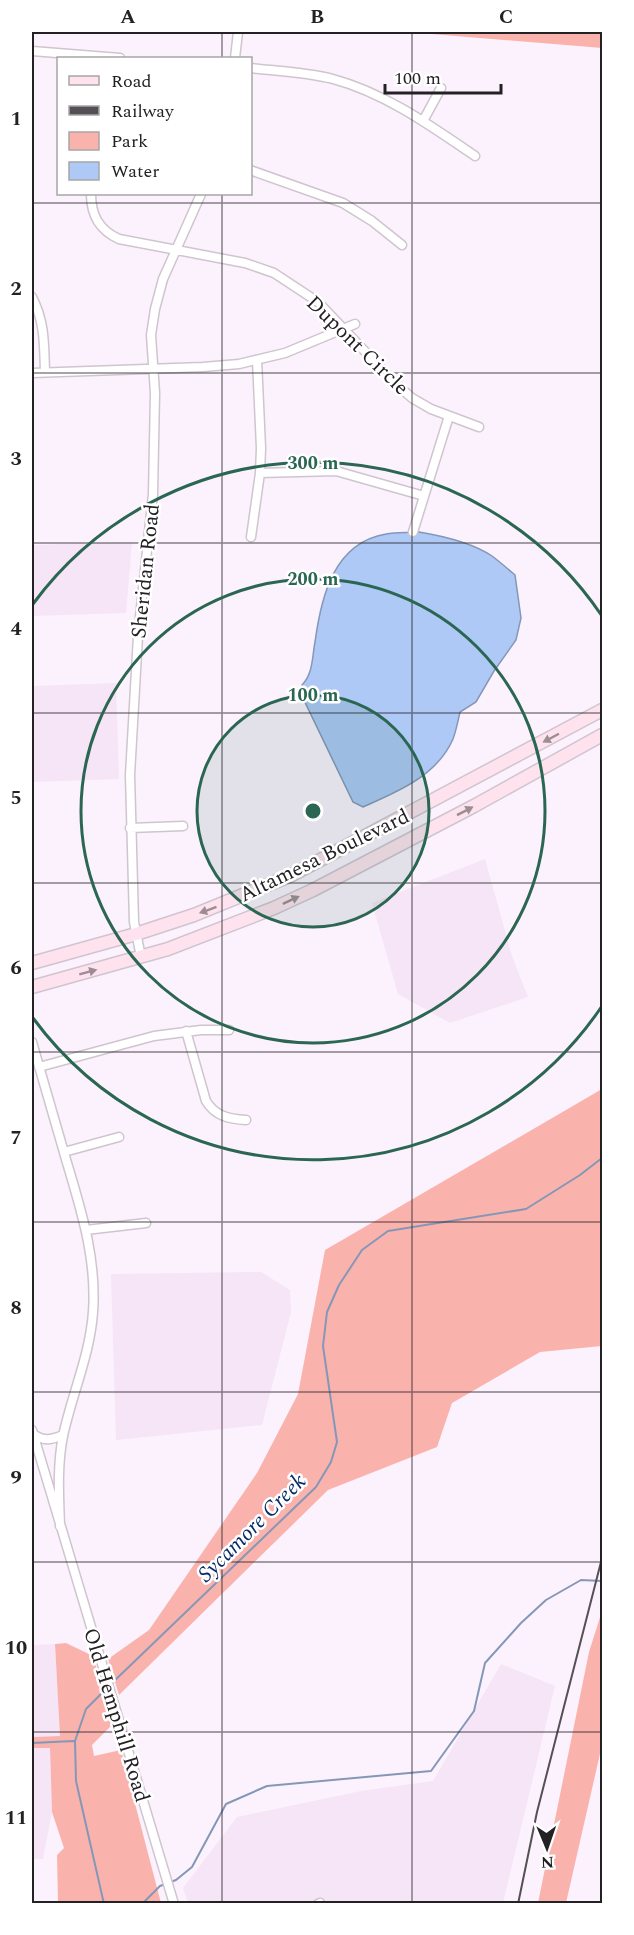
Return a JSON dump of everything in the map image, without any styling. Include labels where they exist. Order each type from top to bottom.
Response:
[{"type":"main road","name":"Altamesa Boulevard","points":[[32,963],[136,934],[229,902],[292,875],[603,710]]},
{"type":"main road","name":"Altamesa Boulevard","points":[[32,987],[141,957],[202,937],[313,890],[474,806],[603,735]]},
{"type":"street","points":[[235,57],[238,32]]},
{"type":"street","points":[[32,51],[107,57]]},
{"type":"street","points":[[252,68],[306,74],[335,80],[379,97],[423,121],[475,156]]},
{"type":"street","points":[[423,121],[441,88]]},
{"type":"street","points":[[252,171],[342,203],[372,221],[402,245]]},
{"type":"street","name":"Dupont Circle","points":[[90,195],[90,204],[95,219],[109,234],[119,239],[245,263],[274,273],[318,302],[403,391],[421,404],[479,427]]},
{"type":"street","name":"Sheridan Road","points":[[141,957],[134,922],[130,775],[138,636],[153,494],[155,428],[152,335],[155,309],[163,279],[201,195]]},
{"type":"street","points":[[32,297],[44,329],[45,372]]},
{"type":"street","points":[[32,372],[203,367],[257,360],[285,353],[355,324]]},
{"type":"street","points":[[251,537],[261,448],[257,360]]},
{"type":"street","points":[[413,532],[449,416]]},
{"type":"street","points":[[260,473],[336,471],[424,496]]},
{"type":"street","points":[[130,828],[183,826]]},
{"type":"street","points":[[39,1067],[154,1036],[186,1031],[230,1030]]},
{"type":"street","points":[[186,1031],[209,1106],[225,1117],[246,1120]]},
{"type":"street","name":"Old Hemphill Road","points":[[32,1042],[86,1230],[94,1281],[88,1348],[63,1435],[58,1479],[60,1526]]},
{"type":"street","points":[[64,1152],[119,1137]]},
{"type":"street","points":[[86,1230],[146,1223]]},
{"type":"street","points":[[32,1432],[45,1440],[63,1435]]},
{"type":"street","name":"Old Hemphill Road","points":[[32,1432],[174,1904]]},
{"type":"shaded area","points":[[132,542],[126,613],[32,616],[32,545]]},
{"type":"shaded area","points":[[116,683],[119,779],[32,782],[32,686]]},
{"type":"shaded area","points":[[485,859],[512,956],[528,997],[450,1023],[398,994],[372,903]]},
{"type":"shaded area","points":[[261,1272],[290,1290],[291,1312],[262,1425],[116,1440],[111,1274]]},
{"type":"shaded area","points":[[55,1644],[60,1736],[32,1737],[32,1645]]},
{"type":"shaded area","points":[[501,1664],[555,1686],[503,1903],[188,1903],[183,1888],[237,1817],[361,1791],[433,1781]]},
{"type":"shaded area","points":[[32,1748],[50,1748],[52,1812],[43,1859],[32,1859]]},
{"type":"green space","points":[[407,32],[602,32],[602,48]]},
{"type":"green space","points":[[602,1089],[602,1346],[540,1352],[452,1403],[437,1447],[328,1490],[119,1695],[108,1659],[149,1630],[257,1473],[298,1394],[325,1250]]},
{"type":"green space","points":[[602,1611],[602,1745],[566,1903],[538,1903],[589,1652]]},
{"type":"green space","points":[[66,1643],[93,1656],[113,1724],[92,1745],[94,1756],[121,1750],[161,1903],[58,1903],[57,1855],[64,1848],[52,1812],[50,1748],[32,1748],[32,1737],[60,1736],[55,1644]]},
{"type":"water","points":[[419,532],[466,543],[484,551],[515,575],[521,618],[516,640],[476,702],[460,712],[453,739],[437,763],[402,789],[363,807],[353,802],[302,696],[302,685],[310,671],[326,591],[342,561],[353,548],[368,539],[390,533]]},
{"type":"waterway","name":"Sycamore Creek","points":[[111,1684],[316,1487],[331,1462],[337,1442],[323,1346],[327,1312],[339,1285],[362,1250],[388,1231],[526,1209],[580,1175],[602,1158]]},
{"type":"waterway","points":[[142,1904],[160,1886],[176,1880],[192,1867],[226,1804],[267,1786],[431,1771],[474,1711],[485,1663],[521,1623],[546,1600],[581,1580],[602,1581]]},
{"type":"waterway","name":"Sycamore Creek","points":[[104,1904],[76,1781],[75,1741],[86,1709],[107,1688]]},
{"type":"waterway","points":[[32,1743],[74,1741]]},
{"type":"railway","points":[[518,1904],[537,1812],[602,1558]]}]
